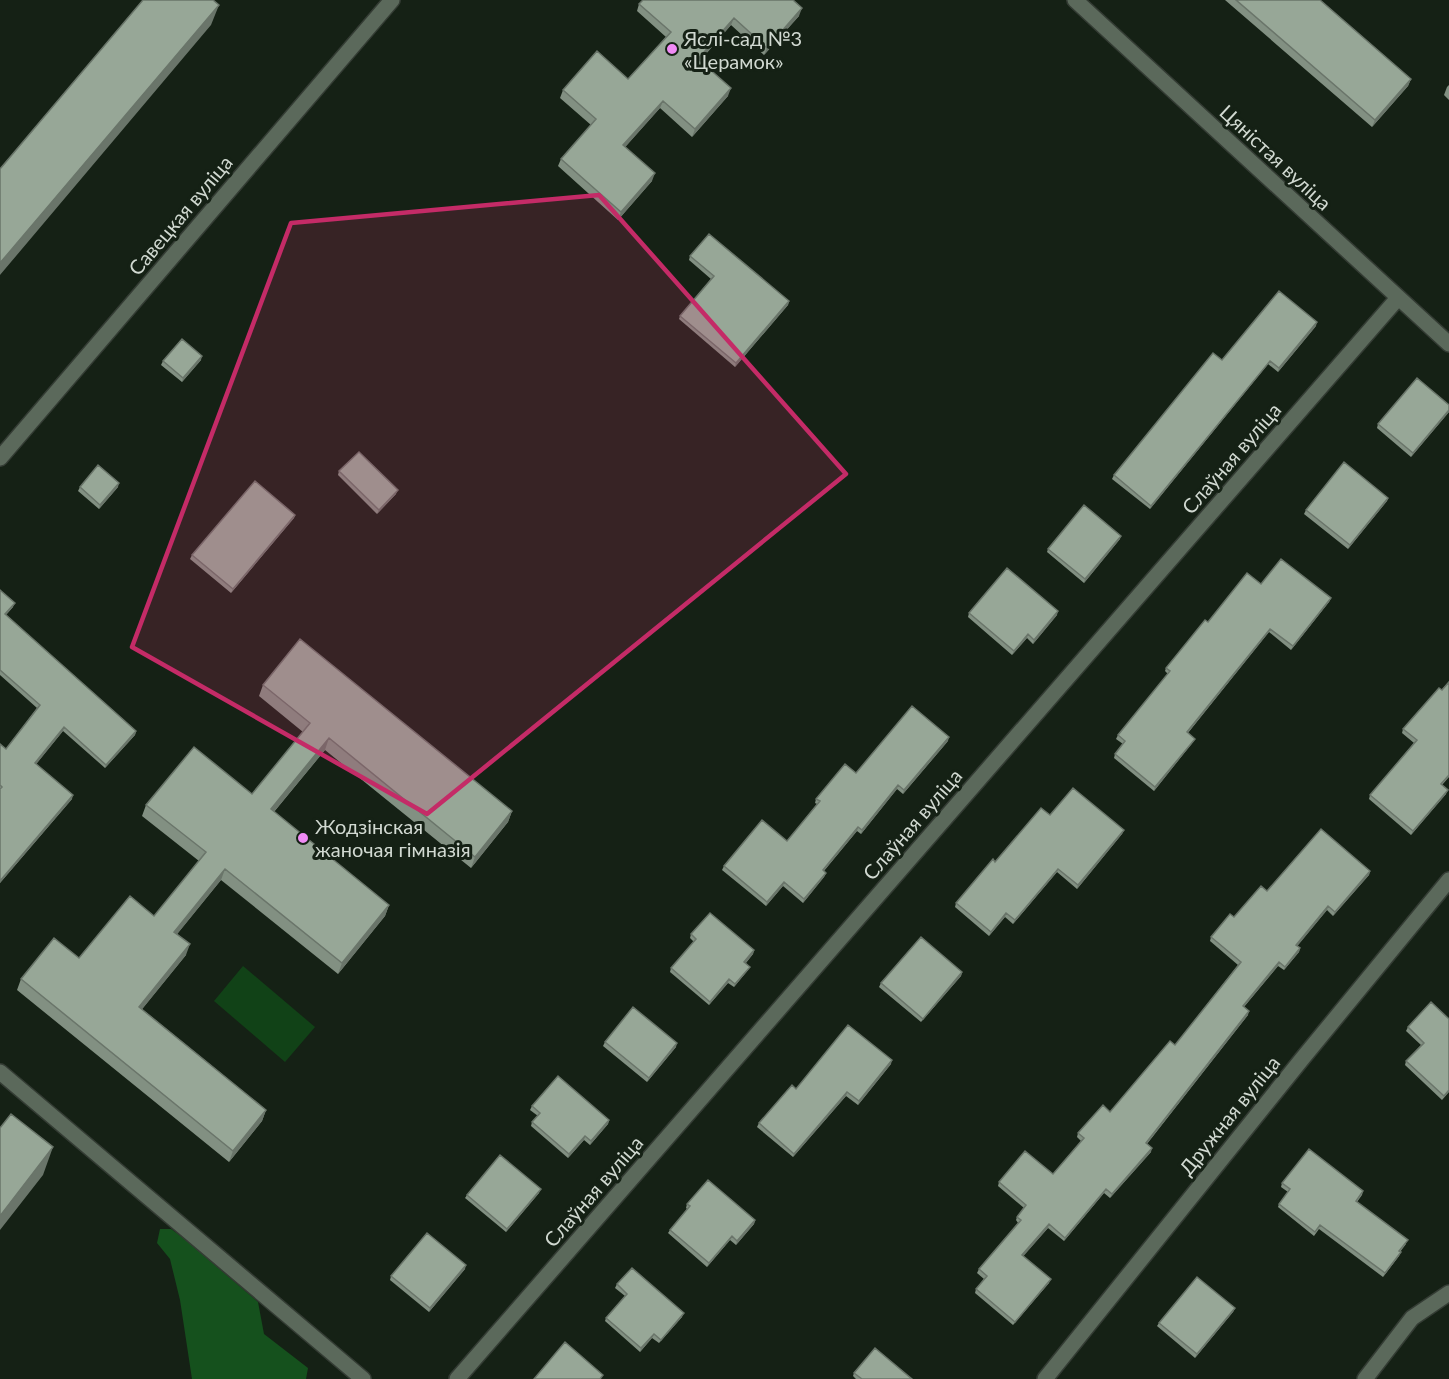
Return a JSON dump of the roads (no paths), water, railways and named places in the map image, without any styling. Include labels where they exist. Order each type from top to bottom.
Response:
[{"type":"street","name":"Савецкая вуліца","points":[[0,458],[392,0]]},
{"type":"street","name":"Цяністая вуліца","points":[[1075,0],[1449,344]]},
{"type":"street","name":"Слаўная вуліца","points":[[457,1379],[1398,298]]},
{"type":"street","name":"Дружная вуліца","points":[[1044,1379],[1449,880]]},
{"type":"street","points":[[0,1072],[363,1379]]},
{"type":"street","points":[[1365,1379],[1412,1318],[1449,1293]]},
{"type":"place","name":"Яслі-сад №3 «Церамок»","points":[[672,49]]},
{"type":"place","name":"Жодзінская жаночая гімназія","points":[[303,838]]}]
